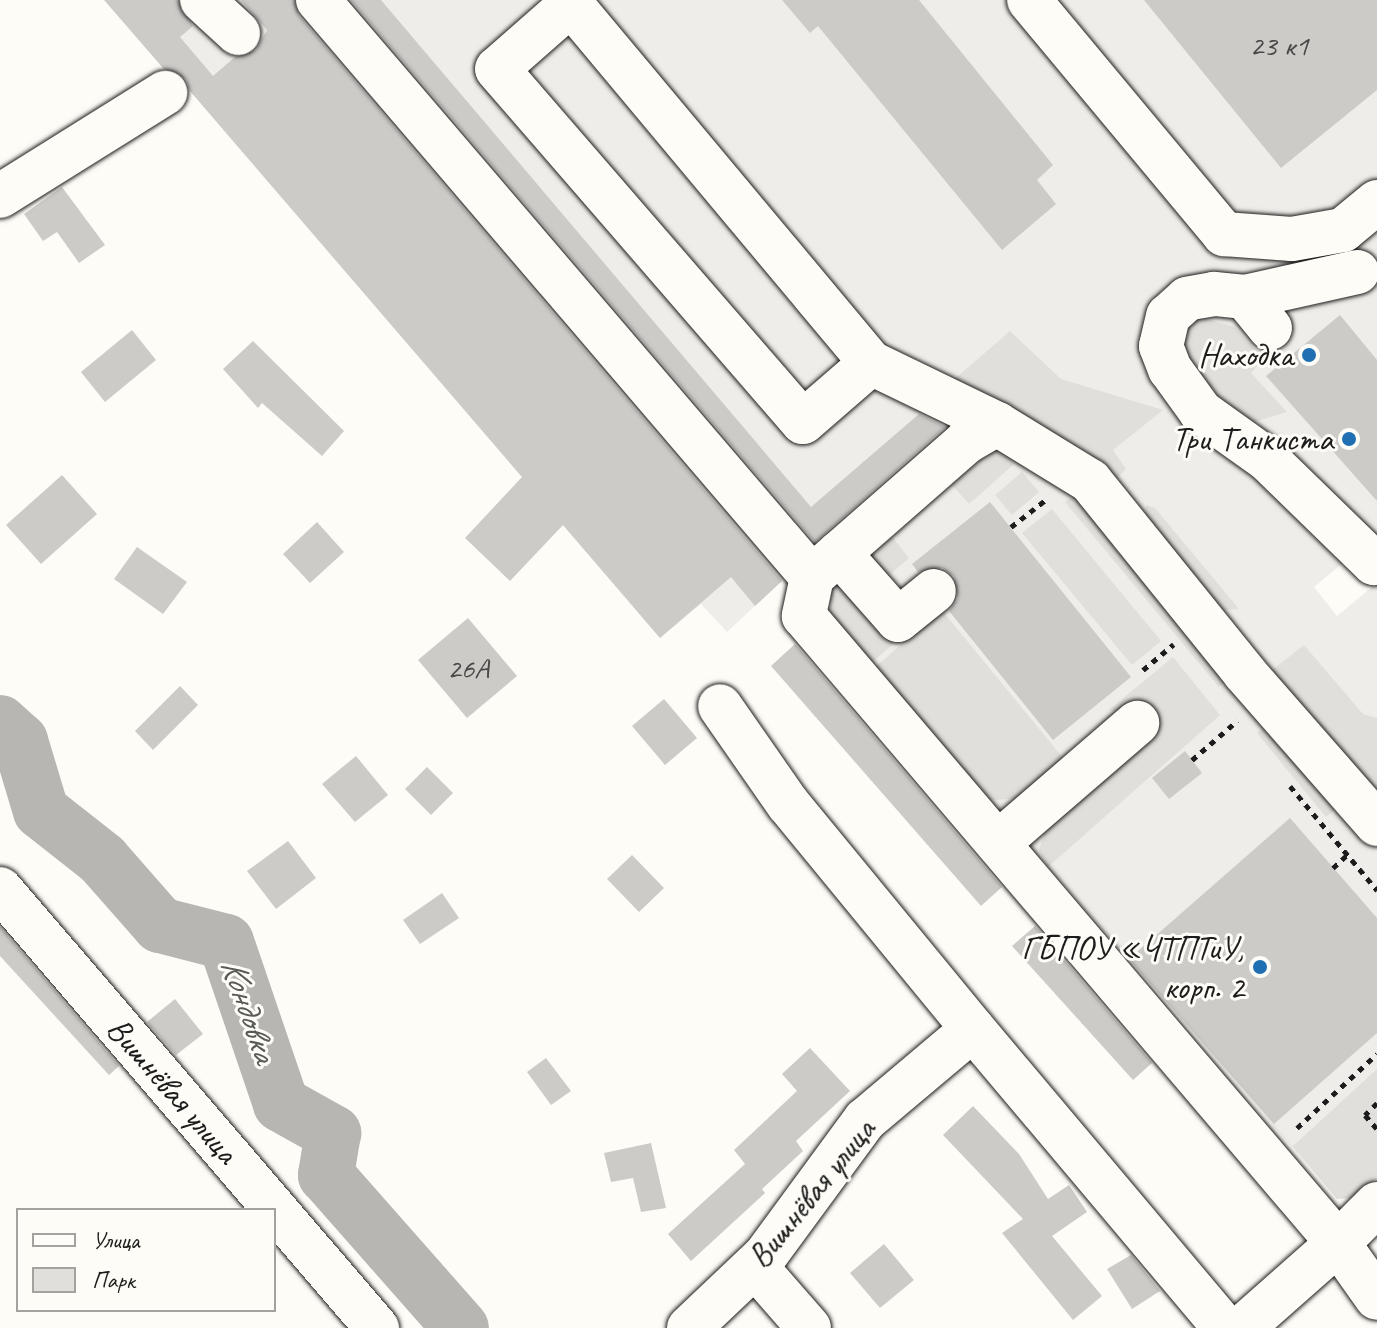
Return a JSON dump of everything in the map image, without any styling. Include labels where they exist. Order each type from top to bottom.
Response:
[{"type":"street","points":[[202,0],[238,33]]},
{"type":"street","points":[[318,0],[825,565],[898,620],[934,591]]},
{"type":"street","points":[[1029,0],[1224,234],[1292,239],[1343,230],[1377,202]]},
{"type":"street","points":[[871,363],[803,422],[497,69],[571,4],[871,363],[997,424],[1090,481],[1245,673],[1377,824]]},
{"type":"street","points":[[0,196],[165,93]]},
{"type":"street","points":[[1357,272],[1258,312],[1187,299],[1168,316],[1161,346],[1170,369],[1201,412],[1268,460],[1374,563],[1377,561]]},
{"type":"street","points":[[997,424],[966,442],[825,565],[804,616],[1338,1243],[1377,1298]]},
{"type":"street","points":[[720,706],[788,804],[1225,1328]]},
{"type":"street","points":[[998,843],[1137,723]]},
{"type":"street","name":"Вишнёвая улица","points":[[0,889],[274,1208]]},
{"type":"street","name":"Вишнёвая улица","points":[[689,1328],[755,1266],[865,1120],[973,1029]]},
{"type":"street","points":[[1242,1328],[1377,1204]]},
{"type":"street","name":"Вишнёвая улица","points":[[276,1210],[377,1328]]},
{"type":"street","points":[[755,1266],[809,1328]]},
{"type":"path","points":[[1143,670],[1174,644]]},
{"type":"path","points":[[1192,760],[1237,721]]},
{"type":"path","points":[[1347,856],[1377,890]]},
{"type":"path","points":[[1297,1128],[1377,1054]]},
{"type":"path","points":[[1377,1103],[1365,1115],[1377,1129]]},
{"type":"shaded area","points":[[105,0],[1377,0],[1377,535],[1314,587],[1337,616],[1377,583],[1377,1178],[1337,1199],[1048,867],[865,668],[831,583],[785,578],[727,632],[701,604],[660,638],[192,93],[169,75]]},
{"type":"green space","points":[[1204,318],[1234,327],[1264,359],[1251,373],[1287,412],[1251,423],[1229,417],[1181,352],[1188,321]]},
{"type":"green space","points":[[1010,331],[1061,379],[1163,410],[1113,450],[1126,469],[1110,485],[950,383]]},
{"type":"green space","points":[[999,446],[1014,464],[969,504],[951,484]]},
{"type":"green space","points":[[1022,472],[1039,492],[1012,515],[995,495]]},
{"type":"green space","points":[[1076,494],[1229,678],[1219,687],[1065,502]]},
{"type":"green space","points":[[1146,505],[1155,508],[1239,609],[1224,610],[1209,602],[1145,519]]},
{"type":"green space","points":[[1052,509],[1161,641],[1132,665],[1022,533]]},
{"type":"green space","points":[[892,537],[909,558],[879,584],[861,564]]},
{"type":"green space","points":[[842,574],[898,640],[865,668],[830,627],[831,583]]},
{"type":"green space","points":[[941,609],[1068,764],[1022,798],[982,801],[871,671]]},
{"type":"green space","points":[[1304,645],[1363,714],[1377,718],[1377,810],[1262,678]]},
{"type":"green space","points":[[1173,657],[1220,715],[1048,867],[1039,850],[1046,829],[1121,712],[1109,710]]},
{"type":"green space","points":[[1268,724],[1337,808],[1326,817],[1257,733]]},
{"type":"green space","points":[[1377,1069],[1377,1178],[1356,1198],[1337,1199],[1293,1146]]},
{"type":"building","points":[[104,0],[178,0],[193,26],[180,37],[213,76],[235,57],[256,50],[267,30],[241,0],[294,0],[299,16],[782,581],[755,606],[731,577],[660,638],[563,525],[510,581],[465,538],[522,477],[190,91],[186,79],[163,68]]},
{"type":"building","points":[[351,0],[381,0],[811,507],[919,414],[945,427],[815,542]]},
{"type":"building","points":[[782,0],[919,0],[1053,165],[1037,180],[1056,204],[1002,250],[818,26],[810,33]]},
{"type":"building","points":[[1144,0],[1377,0],[1377,90],[1281,168]]},
{"type":"building","points":[[62,187],[105,245],[79,263],[57,232],[43,241],[24,214]]},
{"type":"building","name":"Три Танкиста","points":[[1340,315],[1377,360],[1377,501],[1266,376]]},
{"type":"building","points":[[132,330],[156,360],[105,402],[81,372]]},
{"type":"building","points":[[253,341],[344,431],[322,456],[262,403],[258,408],[223,369]]},
{"type":"building","points":[[62,475],[97,514],[41,564],[6,525]]},
{"type":"building","points":[[990,502],[1131,677],[1053,740],[949,611],[958,599],[954,576],[942,568],[918,572],[912,564]]},
{"type":"building","points":[[317,522],[344,552],[310,583],[283,554]]},
{"type":"building","points":[[137,547],[187,582],[163,614],[114,579]]},
{"type":"building","points":[[468,618],[517,676],[467,718],[418,660]]},
{"type":"building","points":[[795,644],[1002,887],[981,906],[771,666]]},
{"type":"building","points":[[180,686],[198,705],[153,750],[135,731]]},
{"type":"building","points":[[664,699],[697,738],[665,765],[632,726]]},
{"type":"building","points":[[1185,751],[1202,773],[1169,799],[1152,778]]},
{"type":"building","points":[[356,756],[388,795],[355,822],[322,784]]},
{"type":"building","points":[[427,767],[453,793],[431,815],[405,789]]},
{"type":"building","name":"ГБПОУ «ЧТПТиУ, корп. 2","points":[[1290,818],[1377,918],[1377,1033],[1274,1124],[1129,959]]},
{"type":"building","points":[[288,841],[316,878],[276,909],[247,871]]},
{"type":"building","points":[[632,855],[664,888],[639,912],[607,879]]},
{"type":"building","points":[[442,893],[459,918],[420,944],[403,920]]},
{"type":"building","points":[[1035,926],[1152,1063],[1133,1080],[1012,946]]},
{"type":"building","points":[[0,927],[119,1066],[109,1075],[0,956]]},
{"type":"building","points":[[175,999],[203,1034],[176,1055],[147,1022]]},
{"type":"building","points":[[810,1048],[850,1091],[796,1141],[803,1151],[762,1189],[765,1193],[691,1261],[668,1234],[745,1164],[734,1150],[797,1091],[782,1074]]},
{"type":"building","points":[[546,1058],[571,1091],[551,1105],[527,1072]]},
{"type":"building","points":[[973,1106],[1019,1154],[1048,1199],[1069,1185],[1087,1212],[1052,1236],[1102,1296],[1073,1320],[1002,1233],[1023,1219],[943,1135]]},
{"type":"building","points":[[651,1143],[666,1208],[641,1212],[633,1178],[611,1182],[604,1153]]},
{"type":"building","points":[[884,1244],[914,1280],[880,1308],[850,1273]]},
{"type":"building","points":[[1131,1255],[1160,1291],[1132,1309],[1107,1269]]},
{"type":"waterway","name":"Кондовка","points":[[0,723],[20,741],[41,811],[102,859],[160,925],[226,942],[281,1104],[333,1133],[326,1175],[461,1328]]},
{"type":"place","name":"Находка","points":[[1309,355]]},
{"type":"place","name":"Три Танкиста","points":[[1349,439]]},
{"type":"place","name":"ГБПОУ «ЧТПТиУ, корп. 2","points":[[1260,967]]}]
